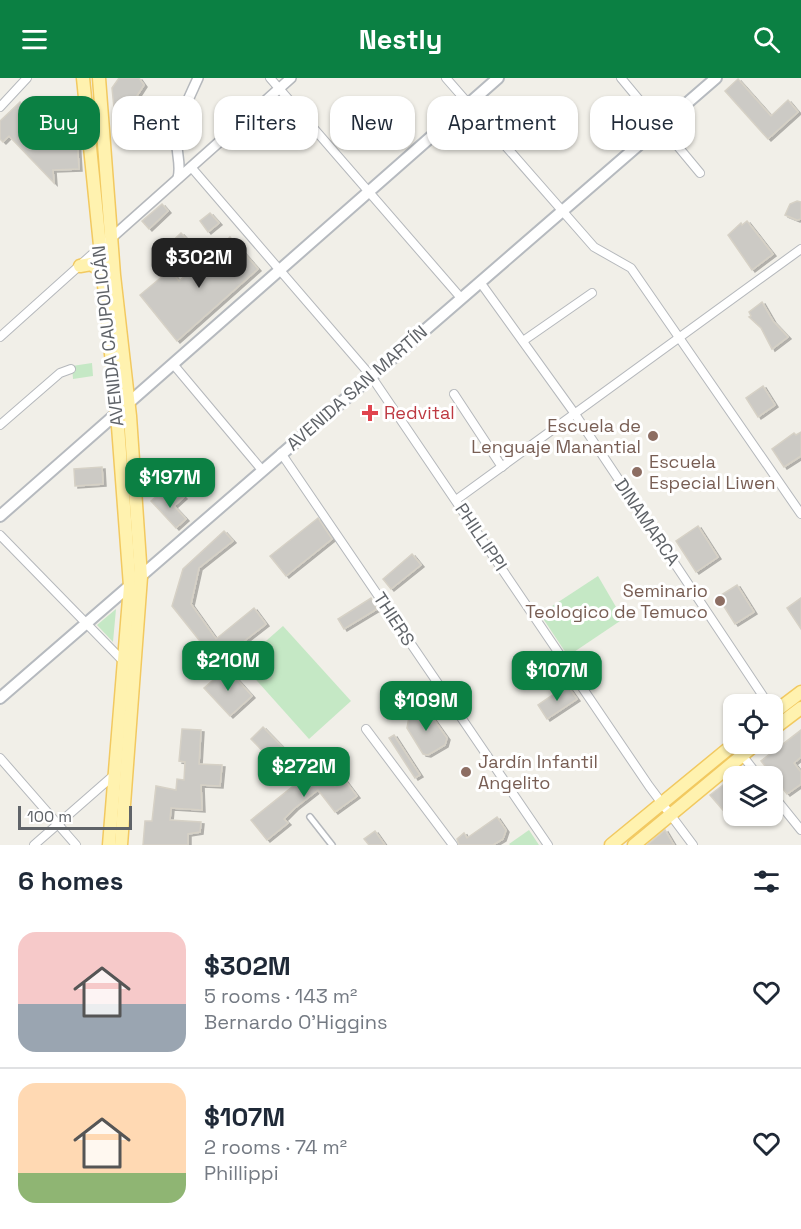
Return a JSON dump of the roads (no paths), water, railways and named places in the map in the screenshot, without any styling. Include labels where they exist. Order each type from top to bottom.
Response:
[{"type":"main road","name":"AVENIDA CAUPOLICÁN","points":[[82,78],[100,270],[117,413],[130,586],[109,845]]},
{"type":"main road","name":"AVENIDA CAUPOLICÁN","points":[[99,78],[112,238],[129,402],[141,576],[121,845]]},
{"type":"main road","points":[[477,96],[498,78]]},
{"type":"main road","name":"AVENIDA SAN MARTÍN","points":[[695,96],[716,78]]},
{"type":"main road","points":[[0,516],[427,140]]},
{"type":"main road","name":"AVENIDA SAN MARTÍN","points":[[0,698],[632,150]]},
{"type":"main road","points":[[80,266],[90,264],[100,270]]},
{"type":"main road","points":[[783,703],[801,692]]},
{"type":"main road","points":[[783,721],[801,708]]},
{"type":"main road","points":[[611,845],[723,753]]},
{"type":"main road","points":[[634,845],[742,755]]},
{"type":"street","points":[[0,107],[27,78]]},
{"type":"street","points":[[178,178],[181,167],[176,149],[177,134],[198,78]]},
{"type":"street","points":[[270,78],[461,298]]},
{"type":"street","points":[[0,336],[291,78]]},
{"type":"street","points":[[446,78],[461,96]]},
{"type":"street","points":[[621,78],[636,96]]},
{"type":"street","points":[[509,150],[594,247],[631,268],[801,514]]},
{"type":"street","points":[[681,150],[700,173]]},
{"type":"street","name":"PHILLIPPI","points":[[191,167],[371,376],[661,802],[693,845]]},
{"type":"street","points":[[456,500],[801,249]]},
{"type":"street","name":"DINAMARCA","points":[[480,282],[575,414],[761,694]]},
{"type":"street","points":[[523,341],[592,293]]},
{"type":"street","points":[[172,364],[262,470]]},
{"type":"street","points":[[0,425],[60,373],[71,369]]},
{"type":"street","points":[[454,394],[502,467]]},
{"type":"street","name":"THIERS","points":[[281,453],[548,845]]},
{"type":"street","points":[[0,535],[123,661]]},
{"type":"street","points":[[366,729],[453,845]]},
{"type":"street","points":[[742,755],[750,766]]},
{"type":"street","points":[[0,758],[76,845]]},
{"type":"street","points":[[34,845],[114,775]]},
{"type":"street","points":[[783,808],[801,830]]},
{"type":"street","points":[[310,816],[332,845]]},
{"type":"place","name":"Redvital","points":[[370,413]]},
{"type":"place","name":"Escuela de Lenguaje Manantial","points":[[653,436]]},
{"type":"place","name":"Escuela Especial Liwen","points":[[637,472]]},
{"type":"place","name":"Seminario Teologico de Temuco","points":[[720,601]]},
{"type":"place","name":"Jardín Infantil Angelito","points":[[466,772]]}]
